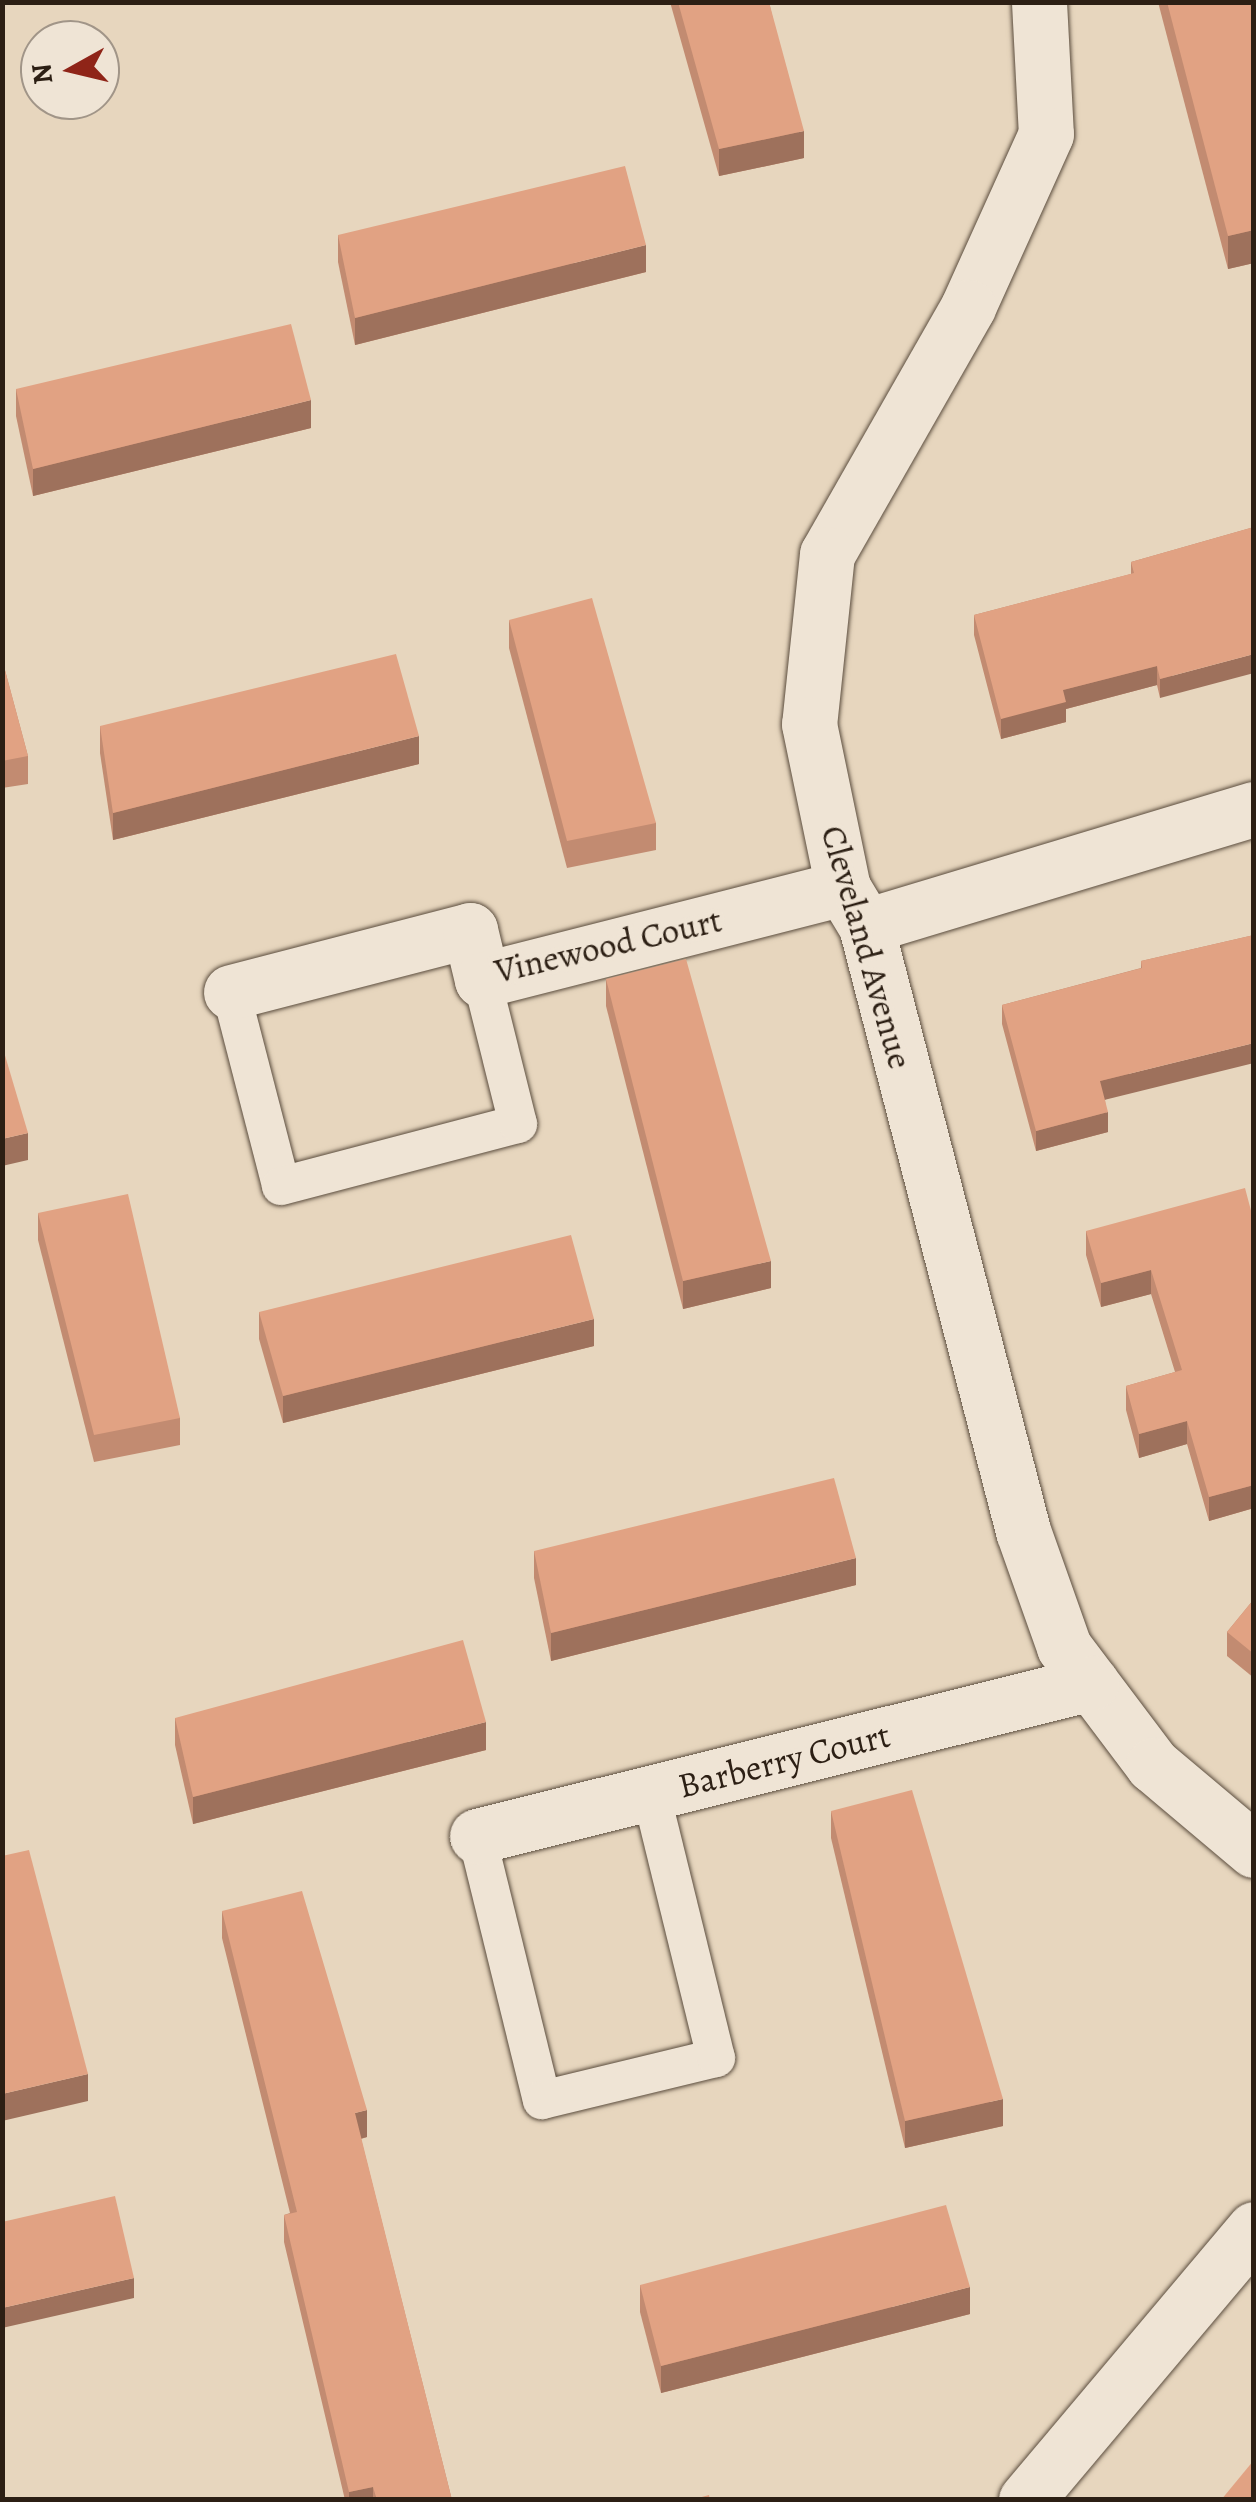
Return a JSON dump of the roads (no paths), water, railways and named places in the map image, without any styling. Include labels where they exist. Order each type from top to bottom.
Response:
[{"type":"street","name":"Cleveland Avenue","points":[[1039,2],[1046,134],[968,307],[828,554],[809,724],[1022,1530],[1064,1647],[1153,1765],[1254,1850]]},
{"type":"street","name":"Vinewood Court","points":[[231,992],[470,930],[482,980],[855,907],[1254,809]]},
{"type":"street","name":"Barberry Court","points":[[477,1836],[1090,1683]]},
{"type":"street","points":[[1026,2500],[1254,2229]]},
{"type":"lane","points":[[231,992],[281,1186],[518,1124],[482,980]]},
{"type":"lane","points":[[477,1836],[542,2100],[716,2058],[651,1792]]}]
